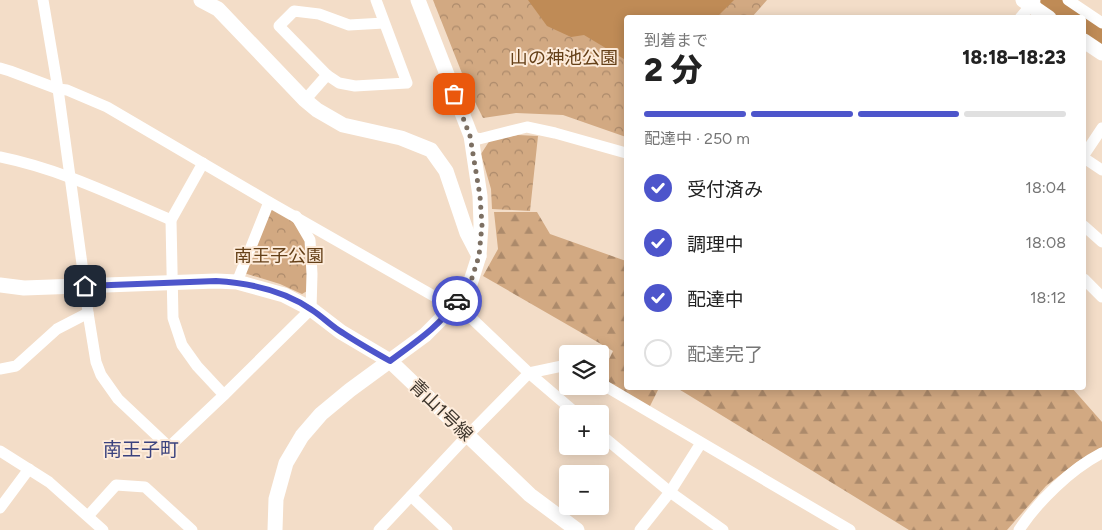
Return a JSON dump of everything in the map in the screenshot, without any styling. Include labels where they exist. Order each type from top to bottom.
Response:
[{"type":"street","points":[[44,0],[71,177],[96,362],[101,375],[118,399],[169,447],[311,309],[312,274],[310,240],[296,216]]},
{"type":"street","points":[[201,0],[218,9],[305,100],[317,110],[343,124],[400,138],[432,150],[446,171],[467,233],[479,256]]},
{"type":"street","points":[[376,0],[407,83],[355,86],[339,83],[327,76],[279,26],[294,11],[319,14],[349,26],[384,23]]},
{"type":"street","points":[[276,530],[276,499],[286,463],[302,436],[321,414],[350,390],[425,335],[453,307],[470,284],[479,256],[482,225],[480,196],[470,136],[418,0]]},
{"type":"street","points":[[1068,0],[1102,23]]},
{"type":"street","points":[[1022,15],[1030,2],[1045,15]]},
{"type":"street","points":[[1086,42],[1102,53]]},
{"type":"street","points":[[0,68],[58,89],[67,90],[107,107],[269,202],[453,307],[465,312],[529,374],[566,405]]},
{"type":"street","points":[[305,100],[327,76]]},
{"type":"street","points":[[470,136],[479,138],[527,127],[624,152]]},
{"type":"street","points":[[1086,153],[1102,128]]},
{"type":"street","points":[[0,157],[71,177],[171,220]]},
{"type":"street","points":[[1086,158],[1102,170]]},
{"type":"street","points":[[203,163],[171,220],[173,318],[182,345],[197,366],[224,395]]},
{"type":"street","points":[[237,282],[269,202]]},
{"type":"street","points":[[1086,228],[1102,242]]},
{"type":"street","name":"青山1号線","points":[[0,286],[24,288],[216,281],[237,282],[284,295],[311,309],[341,332],[390,361],[530,495],[577,530]]},
{"type":"street","points":[[1086,281],[1102,297]]},
{"type":"street","points":[[0,369],[16,366],[56,329],[88,313]]},
{"type":"street","points":[[379,530],[529,374],[559,367]]},
{"type":"street","points":[[609,387],[850,530]]},
{"type":"street","points":[[609,441],[670,492],[723,530]]},
{"type":"street","points":[[640,530],[670,492],[701,443]]},
{"type":"street","points":[[0,451],[49,482],[103,530]]},
{"type":"street","points":[[1019,530],[1043,499],[1082,466],[1102,453]]},
{"type":"street","points":[[0,508],[29,470]]},
{"type":"street","points":[[88,516],[116,485],[144,487],[192,530]]},
{"type":"street","points":[[411,496],[447,530]]},
{"type":"green space","name":"山の神池公園","points":[[433,0],[767,0],[754,15],[624,15],[624,136],[563,115],[516,113],[483,118],[467,86]]},
{"type":"green space","points":[[518,135],[538,136],[530,211],[492,209],[491,189],[481,154],[490,140]]},
{"type":"green space","name":"南王子公園","points":[[273,209],[289,218],[298,227],[306,243],[307,291],[302,294],[280,284],[244,273],[268,212]]},
{"type":"green space","points":[[494,212],[537,212],[550,234],[624,260],[624,390],[658,390],[649,408],[609,384],[609,359],[613,351],[609,349],[609,345],[603,345],[483,276],[498,249]]},
{"type":"green space","points":[[680,390],[1074,390],[1102,422],[1102,447],[1077,462],[1046,486],[1007,530],[909,530]]},
{"type":"shaded area","points":[[528,0],[734,0],[719,15],[624,15],[624,59],[584,35],[571,37],[547,26]]},
{"type":"waterway","points":[[1050,0],[1071,15]]},
{"type":"waterway","points":[[1086,25],[1102,36]]},
{"type":"way so far","points":[[454,94],[470,136],[480,196],[482,225],[479,256],[470,284],[457,301]]},
{"type":"district","name":"南王子町","points":[[141,449]]},
{"type":"route","points":[[85,286],[216,281],[237,282],[255,286],[284,295],[311,309],[341,332],[390,361],[425,335],[457,301]]}]
